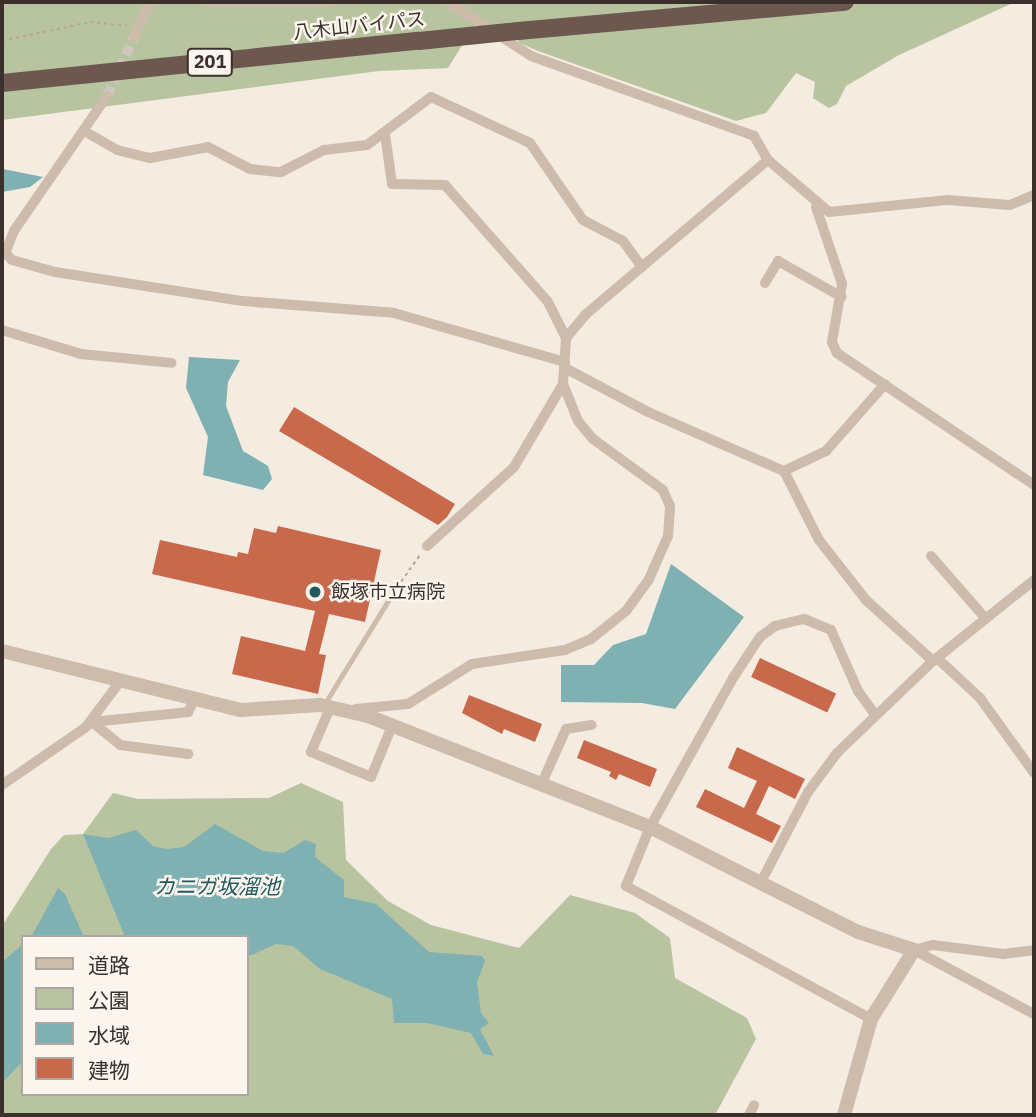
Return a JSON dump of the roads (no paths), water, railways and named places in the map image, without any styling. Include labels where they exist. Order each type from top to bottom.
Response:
[{"type":"highway","name":"八木山バイパス","points":[[2,83],[518,31],[845,2]]},
{"type":"street","points":[[135,33],[150,2]]},
{"type":"street","points":[[207,2],[329,2]]},
{"type":"street","points":[[448,2],[531,56],[754,136],[768,160],[816,207],[835,256],[842,297],[832,342],[836,353],[1034,485]]},
{"type":"street","points":[[107,96],[86,132],[14,231],[5,253],[7,262],[55,272],[243,300],[394,313],[565,365],[648,412],[784,471],[819,540],[866,600],[980,698],[1034,773]]},
{"type":"street","points":[[86,132],[117,150],[150,158],[208,147],[266,172],[303,164],[324,150],[367,145],[386,134],[431,97],[530,143],[583,220],[623,241],[642,267]]},
{"type":"street","points":[[386,134],[393,184],[445,185],[548,302],[566,338],[563,384],[514,467],[427,546]]},
{"type":"street","points":[[566,338],[642,267],[768,160]]},
{"type":"street","points":[[816,207],[848,214],[948,200],[1010,205],[1034,195]]},
{"type":"street","points":[[765,283],[778,261],[842,297]]},
{"type":"street","points":[[2,330],[81,354],[172,363]]},
{"type":"street","points":[[2,651],[194,700],[265,712],[408,704],[472,664],[565,650],[592,639],[626,611],[649,579],[671,521],[663,490],[593,439],[578,421],[563,384]]},
{"type":"street","points":[[784,471],[826,451],[885,384]]},
{"type":"street","points":[[931,556],[985,618]]},
{"type":"street","points":[[762,880],[808,792],[874,713],[935,659],[1034,580]]},
{"type":"street","points":[[871,1018],[626,887],[650,827],[733,678],[760,637],[775,626],[804,619],[831,630],[858,691],[874,713]]},
{"type":"street","points":[[2,785],[92,722],[121,680]]},
{"type":"street","points":[[92,722],[188,712],[194,700]]},
{"type":"street","points":[[332,707],[392,726],[650,827],[762,880],[858,932],[914,950],[1034,1014]]},
{"type":"street","points":[[332,707],[311,752],[371,777],[392,726]]},
{"type":"street","points":[[92,722],[120,745],[188,754]]},
{"type":"street","points":[[541,785],[566,729],[592,724]]},
{"type":"street","points":[[844,1115],[871,1018],[914,950],[933,945],[1003,954],[1034,950]]},
{"type":"lane","points":[[332,707],[389,599]]},
{"type":"water","points":[[4,119],[3,169],[43,177],[30,187],[2,192]]},
{"type":"water","points":[[189,357],[240,360],[228,382],[226,406],[243,451],[268,466],[272,479],[263,490],[203,475],[208,437],[186,388]]},
{"type":"water","points":[[671,564],[744,617],[675,709],[642,703],[561,702],[561,665],[594,665],[613,645],[646,634]]},
{"type":"water","name":"カニガ坂溜池","points":[[215,824],[263,851],[283,853],[305,840],[316,844],[315,857],[344,880],[344,897],[376,904],[429,952],[482,956],[485,961],[477,982],[481,1013],[489,1023],[480,1029],[494,1056],[483,1054],[471,1033],[427,1023],[394,1023],[392,999],[320,969],[293,946],[276,944],[248,955],[248,935],[124,935],[83,834],[108,838],[136,830],[153,846],[167,849],[184,847]]},
{"type":"water","points":[[58,888],[65,894],[83,935],[32,935]]},
{"type":"water","points":[[21,946],[21,1063],[2,1083],[2,962]]},
{"type":"tunnel","points":[[107,96],[134,37]]},
{"type":"place","name":"飯塚市立病院","points":[[315,592]]}]
